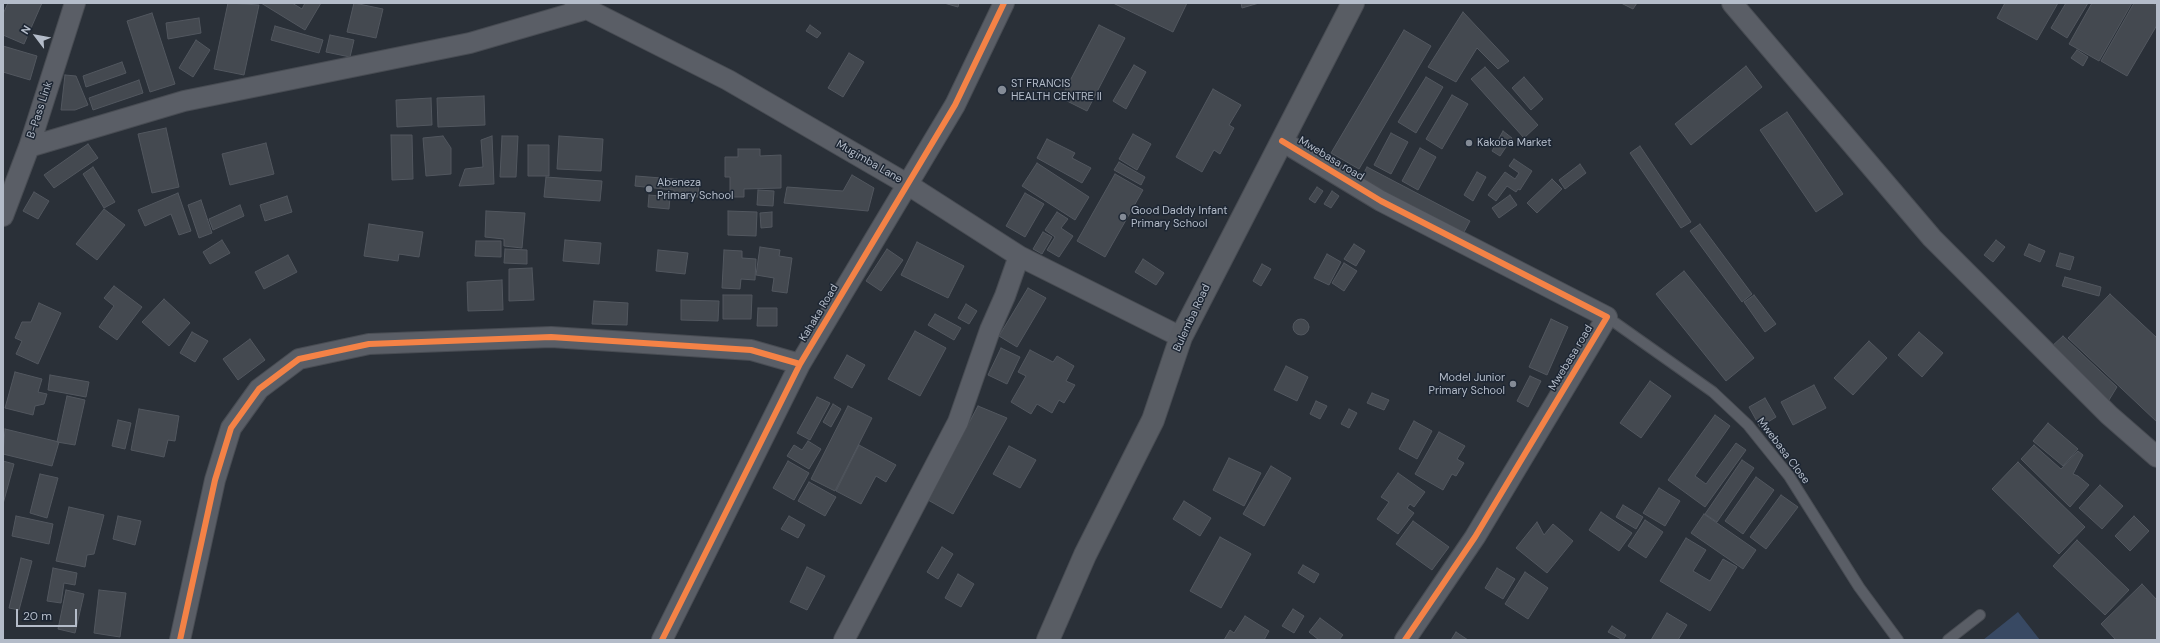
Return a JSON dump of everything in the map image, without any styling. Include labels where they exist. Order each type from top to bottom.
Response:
[{"type":"main road","name":"Bulemba Road","points":[[1048,640],[1085,555],[1153,420],[1181,337],[1353,3]]},
{"type":"street","name":"B-Pass Link","points":[[3,216],[29,147],[75,3]]},
{"type":"street","name":"Kahaka Road","points":[[662,640],[800,364],[955,105],[1004,3]]},
{"type":"street","points":[[1732,3],[1932,238],[2109,415],[2157,457]]},
{"type":"street","points":[[29,147],[184,101],[470,43],[581,6]]},
{"type":"street","name":"Mugimba Lane","points":[[581,6],[728,80],[907,184],[1019,256],[1181,337]]},
{"type":"street","name":"Mwebasa road","points":[[1282,141],[1381,201],[1607,317],[1474,537],[1405,640]]},
{"type":"street","points":[[844,640],[958,422],[990,330],[1005,296],[1019,256]]},
{"type":"street","points":[[180,640],[215,480],[231,428],[259,389],[299,359],[369,344],[551,338],[751,350],[800,364]]},
{"type":"lane","name":"Mwebasa Close","points":[[1607,317],[1713,392],[1748,425],[1789,476],[1859,587],[1898,640]]},
{"type":"lane","points":[[1948,640],[1980,615]]},
{"type":"water","points":[[2018,612],[2040,640],[1983,640]]},
{"type":"building","points":[[8,3],[42,3],[24,44],[3,35],[3,14]]},
{"type":"building","points":[[228,3],[259,5],[244,75],[214,69]]},
{"type":"building","points":[[261,3],[292,3],[302,9],[305,3],[321,3],[305,30]]},
{"type":"building","points":[[354,3],[383,9],[376,38],[347,32]]},
{"type":"building","points":[[944,3],[959,3],[958,7]]},
{"type":"building","points":[[1113,3],[1187,3],[1173,32]]},
{"type":"building","points":[[1241,3],[1259,3],[1242,8]]},
{"type":"building","points":[[1621,3],[1637,3],[1633,9]]},
{"type":"building","points":[[2005,3],[2058,3],[2037,40],[1997,18]]},
{"type":"building","points":[[2066,3],[2088,3],[2067,38],[2051,28]]},
{"type":"building","points":[[2092,3],[2132,3],[2099,61],[2069,44]]},
{"type":"building","points":[[2134,3],[2153,3],[2157,6],[2157,25],[2127,76],[2101,61]]},
{"type":"building","points":[[1463,12],[1509,61],[1498,69],[1477,48],[1456,82],[1428,67]]},
{"type":"building","points":[[152,13],[175,84],[150,92],[127,21]]},
{"type":"building","points":[[199,18],[201,33],[168,39],[166,23]]},
{"type":"building","points":[[810,25],[821,33],[817,38],[806,31]]},
{"type":"building","points":[[1099,25],[1125,38],[1087,111],[1061,98]]},
{"type":"building","points":[[275,26],[323,40],[319,53],[271,40]]},
{"type":"building","points":[[1404,30],[1431,46],[1359,169],[1331,153]]},
{"type":"building","points":[[330,35],[354,40],[350,57],[326,52]]},
{"type":"building","points":[[196,40],[210,50],[193,77],[179,68]]},
{"type":"building","points":[[3,46],[37,56],[30,80],[3,72]]},
{"type":"building","points":[[2077,50],[2088,57],[2083,66],[2071,58]]},
{"type":"building","points":[[849,53],[864,62],[843,97],[828,88]]},
{"type":"building","points":[[122,62],[126,73],[86,87],[83,76]]},
{"type":"building","points":[[1134,65],[1146,72],[1126,109],[1113,101]]},
{"type":"building","points":[[1746,66],[1762,87],[1691,145],[1675,124]]},
{"type":"building","points":[[1485,67],[1538,125],[1524,138],[1471,79]]},
{"type":"building","points":[[65,75],[76,76],[88,105],[75,110],[61,110]]},
{"type":"building","points":[[1426,77],[1443,87],[1416,133],[1398,122]]},
{"type":"building","points":[[1524,77],[1543,99],[1531,110],[1512,88]]},
{"type":"building","points":[[139,80],[143,93],[93,110],[89,98]]},
{"type":"building","points":[[1213,89],[1241,105],[1229,125],[1234,128],[1220,154],[1214,150],[1202,172],[1176,157]]},
{"type":"building","points":[[1452,95],[1468,104],[1442,149],[1426,139]]},
{"type":"building","points":[[484,96],[485,125],[438,127],[437,98]]},
{"type":"building","points":[[431,98],[432,125],[397,127],[396,100]]},
{"type":"building","points":[[1787,112],[1843,194],[1816,212],[1760,130]]},
{"type":"building","points":[[166,128],[179,187],[152,193],[138,134]]},
{"type":"building","points":[[1503,131],[1512,138],[1500,156],[1492,151]]},
{"type":"building","points":[[1391,133],[1408,142],[1391,174],[1374,165]]},
{"type":"building","points":[[1133,134],[1151,144],[1137,170],[1119,159]]},
{"type":"building","points":[[391,135],[412,135],[413,179],[392,180]]},
{"type":"building","points":[[443,136],[451,148],[451,174],[426,176],[423,138]]},
{"type":"building","points":[[492,136],[494,184],[459,186],[465,169],[483,167],[481,140]]},
{"type":"building","points":[[502,136],[518,136],[516,177],[500,177]]},
{"type":"building","points":[[559,136],[603,139],[601,171],[557,169]]},
{"type":"building","points":[[1047,139],[1075,153],[1072,158],[1091,168],[1082,183],[1037,158]]},
{"type":"building","points":[[266,143],[274,174],[230,185],[222,154]]},
{"type":"building","points":[[88,144],[98,158],[54,188],[44,175]]},
{"type":"building","points":[[528,145],[549,145],[549,176],[528,176]]},
{"type":"building","points":[[1640,146],[1691,222],[1681,228],[1630,153]]},
{"type":"building","points":[[1420,148],[1436,157],[1418,190],[1402,181]]},
{"type":"building","points":[[738,149],[760,149],[760,156],[781,155],[781,188],[744,189],[744,197],[730,197],[730,177],[725,177],[725,157],[738,157]]},
{"type":"building","points":[[1514,159],[1532,171],[1520,190],[1518,189],[1516,192],[1507,186],[1496,201],[1488,195],[1505,172],[1515,179],[1519,173],[1509,166]]},
{"type":"building","points":[[1119,162],[1145,177],[1141,185],[1114,170]]},
{"type":"building","points":[[1037,163],[1089,197],[1075,220],[1022,186]]},
{"type":"building","points":[[1580,164],[1586,173],[1565,189],[1559,180]]},
{"type":"building","points":[[93,167],[115,202],[104,208],[83,174]]},
{"type":"building","points":[[1367,167],[1470,221],[1463,234],[1360,180]]},
{"type":"building","points":[[1477,172],[1486,177],[1473,201],[1464,195]]},
{"type":"building","points":[[1115,174],[1143,190],[1105,257],[1077,241]]},
{"type":"building","points":[[852,175],[874,188],[868,211],[784,203],[787,187],[843,191]]},
{"type":"building","points":[[636,176],[699,181],[698,197],[674,195],[674,190],[635,186]]},
{"type":"building","points":[[546,177],[602,181],[600,201],[544,197]]},
{"type":"building","points":[[1552,179],[1562,189],[1537,213],[1527,203]]},
{"type":"building","points":[[1317,187],[1323,191],[1315,203],[1309,199]]},
{"type":"building","points":[[758,190],[774,191],[773,206],[757,205]]},
{"type":"building","points":[[1332,191],[1339,196],[1331,208],[1324,204]]},
{"type":"building","points":[[34,192],[49,201],[38,219],[23,211]]},
{"type":"building","points":[[178,193],[191,231],[179,235],[171,214],[145,226],[138,210]]},
{"type":"building","points":[[1025,193],[1044,204],[1025,237],[1006,226]]},
{"type":"building","points":[[649,195],[670,197],[669,209],[648,207]]},
{"type":"building","points":[[1510,195],[1517,205],[1499,218],[1492,208]]},
{"type":"building","points":[[287,196],[292,212],[265,221],[260,205]]},
{"type":"building","points":[[201,200],[212,233],[199,238],[188,205]]},
{"type":"building","points":[[240,205],[244,216],[213,230],[209,219]]},
{"type":"building","points":[[104,209],[125,225],[97,260],[76,244]]},
{"type":"building","points":[[486,211],[525,213],[522,248],[504,246],[504,239],[485,237]]},
{"type":"building","points":[[728,211],[757,212],[756,236],[728,235]]},
{"type":"building","points":[[772,212],[772,227],[761,228],[760,213]]},
{"type":"building","points":[[1057,212],[1068,219],[1061,228],[1073,236],[1059,257],[1047,250],[1055,237],[1045,230]]},
{"type":"building","points":[[369,224],[423,232],[419,257],[399,254],[398,261],[364,256]]},
{"type":"building","points":[[1700,224],[1752,294],[1742,302],[1690,231]]},
{"type":"building","points":[[1043,232],[1052,237],[1042,254],[1033,249]]},
{"type":"building","points":[[222,240],[230,253],[210,264],[203,252]]},
{"type":"building","points":[[565,240],[601,243],[599,264],[563,261]]},
{"type":"building","points":[[1996,240],[2005,247],[1993,262],[1984,255]]},
{"type":"building","points":[[476,241],[501,241],[501,257],[475,256]]},
{"type":"building","points":[[917,242],[964,266],[948,298],[901,275]]},
{"type":"building","points":[[1354,244],[1365,251],[1356,266],[1344,259]]},
{"type":"building","points":[[2029,244],[2045,251],[2040,262],[2024,255]]},
{"type":"building","points":[[760,247],[780,250],[779,256],[792,258],[787,293],[772,291],[774,278],[756,275]]},
{"type":"building","points":[[505,249],[527,250],[527,264],[504,263]]},
{"type":"building","points":[[887,249],[903,260],[881,291],[866,281]]},
{"type":"building","points":[[658,250],[688,253],[685,274],[656,271]]},
{"type":"building","points":[[724,250],[742,251],[742,258],[756,259],[755,280],[741,279],[740,289],[722,288]]},
{"type":"building","points":[[2060,253],[2074,257],[2070,270],[2056,266]]},
{"type":"building","points":[[1327,254],[1341,262],[1329,285],[1314,278]]},
{"type":"building","points":[[288,255],[297,272],[264,289],[255,272]]},
{"type":"building","points":[[1143,259],[1164,273],[1156,285],[1135,272]]},
{"type":"building","points":[[1344,263],[1357,271],[1344,291],[1332,283]]},
{"type":"building","points":[[1262,264],[1271,269],[1261,286],[1253,281]]},
{"type":"building","points":[[532,268],[534,300],[509,301],[509,269]]},
{"type":"building","points":[[1684,271],[1754,358],[1726,381],[1656,294]]},
{"type":"building","points":[[2065,277],[2101,287],[2099,296],[2062,286]]},
{"type":"building","points":[[502,280],[503,310],[468,311],[467,282]]},
{"type":"building","points":[[114,286],[142,307],[117,340],[99,327],[114,306],[104,298]]},
{"type":"building","points":[[1028,288],[1046,298],[1017,347],[999,336]]},
{"type":"building","points":[[2110,294],[2157,338],[2157,422],[2068,338]]},
{"type":"building","points":[[723,295],[752,295],[751,319],[723,319]]},
{"type":"building","points":[[1754,295],[1776,324],[1765,332],[1744,302]]},
{"type":"building","points":[[164,299],[190,323],[169,346],[142,322]]},
{"type":"building","points":[[681,300],[719,301],[718,321],[681,320]]},
{"type":"building","points":[[594,301],[628,303],[627,325],[592,324]]},
{"type":"building","points":[[39,303],[61,313],[38,364],[16,354],[22,341],[15,338],[22,322],[31,322]]},
{"type":"building","points":[[966,304],[977,311],[969,324],[958,318]]},
{"type":"building","points":[[758,308],[777,308],[777,326],[757,326]]},
{"type":"building","points":[[935,314],[961,328],[954,340],[928,325]]},
{"type":"building","points":[[1301,319],[1308,324],[1309,327],[1304,334],[1301,335],[1294,330],[1293,327],[1298,320]]},
{"type":"building","points":[[1551,319],[1568,327],[1547,375],[1529,367]]},
{"type":"building","points":[[915,331],[946,348],[920,396],[888,379]]},
{"type":"building","points":[[192,332],[208,341],[195,362],[180,353]]},
{"type":"building","points":[[1919,332],[1943,353],[1922,377],[1898,355]]},
{"type":"building","points":[[2063,336],[2117,387],[2109,400],[2051,347]]},
{"type":"building","points":[[250,339],[265,360],[238,380],[223,359]]},
{"type":"building","points":[[1869,341],[1887,358],[1853,395],[1834,378]]},
{"type":"building","points":[[1001,348],[1020,357],[1007,384],[988,375]]},
{"type":"building","points":[[1030,350],[1053,362],[1057,356],[1074,366],[1066,381],[1075,385],[1064,403],[1059,400],[1052,413],[1037,404],[1031,414],[1011,402],[1026,376],[1018,372]]},
{"type":"building","points":[[847,355],[865,365],[852,388],[834,378]]},
{"type":"building","points":[[1286,366],[1308,377],[1297,401],[1274,390]]},
{"type":"building","points":[[15,372],[42,379],[38,392],[47,394],[44,404],[35,406],[33,415],[5,408]]},
{"type":"building","points":[[50,375],[89,382],[86,397],[48,390]]},
{"type":"building","points":[[1530,376],[1541,381],[1528,407],[1517,401]]},
{"type":"building","points":[[1650,381],[1671,396],[1641,438],[1620,423]]},
{"type":"building","points":[[1814,385],[1826,408],[1793,425],[1781,402]]},
{"type":"building","points":[[1372,393],[1389,400],[1384,410],[1367,403]]},
{"type":"building","points":[[67,396],[85,400],[75,445],[57,442]]},
{"type":"building","points":[[817,397],[830,403],[810,440],[797,433]]},
{"type":"building","points":[[1765,398],[1776,417],[1760,427],[1749,407]]},
{"type":"building","points":[[1316,401],[1327,406],[1320,419],[1310,414]]},
{"type":"building","points":[[833,404],[841,409],[831,427],[823,422]]},
{"type":"building","points":[[848,406],[872,418],[835,491],[811,479]]},
{"type":"building","points":[[978,406],[1007,418],[953,514],[928,500]]},
{"type":"building","points":[[139,409],[179,416],[175,441],[168,440],[164,457],[131,450]]},
{"type":"building","points":[[1349,409],[1357,413],[1349,428],[1341,424]]},
{"type":"building","points":[[1715,415],[1730,426],[1695,476],[1706,484],[1736,443],[1746,450],[1705,507],[1668,480]]},
{"type":"building","points":[[118,420],[131,423],[125,449],[112,446]]},
{"type":"building","points":[[1414,421],[1432,431],[1417,459],[1399,449]]},
{"type":"building","points":[[2048,423],[2078,449],[2063,466],[2033,441]]},
{"type":"building","points":[[5,429],[59,442],[52,466],[3,454]]},
{"type":"building","points":[[1439,432],[1465,446],[1457,459],[1464,463],[1456,476],[1452,474],[1443,490],[1415,474]]},
{"type":"building","points":[[808,441],[821,449],[809,469],[787,456],[794,445],[802,450]]},
{"type":"building","points":[[859,445],[896,465],[886,482],[876,476],[861,504],[836,491]]},
{"type":"building","points":[[2034,445],[2061,469],[2078,451],[2083,455],[2073,474],[2089,485],[2070,507],[2021,459]]},
{"type":"building","points":[[1009,446],[1036,460],[1020,488],[993,474]]},
{"type":"building","points":[[1229,458],[1261,473],[1244,506],[1213,490]]},
{"type":"building","points":[[1742,460],[1754,468],[1717,522],[1705,514]]},
{"type":"building","points":[[3,461],[14,464],[3,504]]},
{"type":"building","points":[[788,461],[809,473],[794,500],[773,488]]},
{"type":"building","points":[[2018,462],[2085,527],[2059,554],[1992,489]]},
{"type":"building","points":[[1271,466],[1291,478],[1264,526],[1243,514]]},
{"type":"building","points":[[1398,473],[1425,492],[1414,507],[1410,504],[1407,508],[1414,513],[1398,534],[1377,519],[1389,502],[1381,497]]},
{"type":"building","points":[[40,474],[58,478],[47,518],[30,513]]},
{"type":"building","points":[[1756,477],[1774,490],[1743,534],[1725,521]]},
{"type":"building","points":[[809,482],[836,497],[825,516],[798,501]]},
{"type":"building","points":[[2100,485],[2123,506],[2102,529],[2079,508]]},
{"type":"building","points":[[1659,488],[1680,501],[1665,526],[1643,513]]},
{"type":"building","points":[[1781,495],[1798,507],[1766,549],[1750,537]]},
{"type":"building","points":[[1184,501],[1211,518],[1200,536],[1173,519]]},
{"type":"building","points":[[1623,505],[1643,517],[1636,529],[1616,517]]},
{"type":"building","points":[[69,507],[104,515],[94,554],[87,555],[85,567],[56,561]]},
{"type":"building","points":[[1601,512],[1632,533],[1619,551],[1589,530]]},
{"type":"building","points":[[1704,514],[1756,550],[1743,569],[1691,533]]},
{"type":"building","points":[[16,516],[53,524],[49,544],[12,536]]},
{"type":"building","points":[[118,516],[141,521],[135,545],[113,539]]},
{"type":"building","points":[[789,516],[805,525],[798,538],[781,529]]},
{"type":"building","points":[[2134,516],[2149,531],[2130,551],[2115,536]]},
{"type":"building","points":[[1645,520],[1663,532],[1646,558],[1628,546]]},
{"type":"building","points":[[1413,521],[1449,547],[1432,570],[1396,544]]},
{"type":"building","points":[[1537,522],[1544,535],[1553,524],[1573,541],[1547,573],[1516,548]]},
{"type":"building","points":[[1220,537],[1251,554],[1221,608],[1190,591]]},
{"type":"building","points":[[1686,538],[1706,550],[1693,571],[1710,581],[1723,559],[1737,567],[1710,611],[1660,581]]},
{"type":"building","points":[[2077,540],[2129,590],[2105,615],[2053,566]]},
{"type":"building","points":[[942,547],[953,554],[938,579],[927,572]]},
{"type":"building","points":[[21,558],[32,561],[19,610],[9,608]]},
{"type":"building","points":[[1303,565],[1319,574],[1314,583],[1298,573]]},
{"type":"building","points":[[807,567],[825,576],[807,610],[790,602]]},
{"type":"building","points":[[53,568],[77,573],[75,585],[64,583],[61,603],[47,601]]},
{"type":"building","points":[[1497,568],[1515,579],[1503,599],[1485,588]]},
{"type":"building","points":[[1525,572],[1548,588],[1528,619],[1505,604]]},
{"type":"building","points":[[958,574],[974,584],[961,607],[945,598]]},
{"type":"building","points":[[2142,584],[2157,600],[2157,640],[2116,640],[2101,624]]},
{"type":"building","points":[[66,590],[84,594],[75,633],[58,629]]},
{"type":"building","points":[[99,590],[126,593],[120,637],[94,633]]},
{"type":"building","points":[[1293,609],[1304,616],[1294,633],[1282,626]]},
{"type":"building","points":[[1667,613],[1687,625],[1678,640],[1651,640]]},
{"type":"building","points":[[1245,616],[1269,631],[1264,640],[1224,640],[1230,630],[1234,633]]},
{"type":"building","points":[[1320,618],[1343,635],[1339,640],[1319,640],[1309,632]]},
{"type":"building","points":[[1612,626],[1626,635],[1623,640],[1608,632]]},
{"type":"building","points":[[1456,632],[1468,640],[1451,640]]},
{"type":"cycle path","points":[[662,640],[800,364],[955,105],[1004,3]]},
{"type":"cycle path","points":[[1282,141],[1381,201],[1607,317],[1475,537],[1405,640]]},
{"type":"cycle path","points":[[180,640],[215,480],[231,428],[259,389],[299,359],[369,344],[551,337],[751,350],[800,364]]},
{"type":"place","name":"ST FRANCIS HEALTH CENTRE II","points":[[1002,90]]},
{"type":"place","name":"Kakoba Market","points":[[1469,143]]},
{"type":"place","name":"Abeneza Primary School","points":[[649,189]]},
{"type":"place","name":"Good Daddy Infant Primary School","points":[[1123,217]]},
{"type":"place","name":"Model Junior Primary School","points":[[1513,384]]}]
